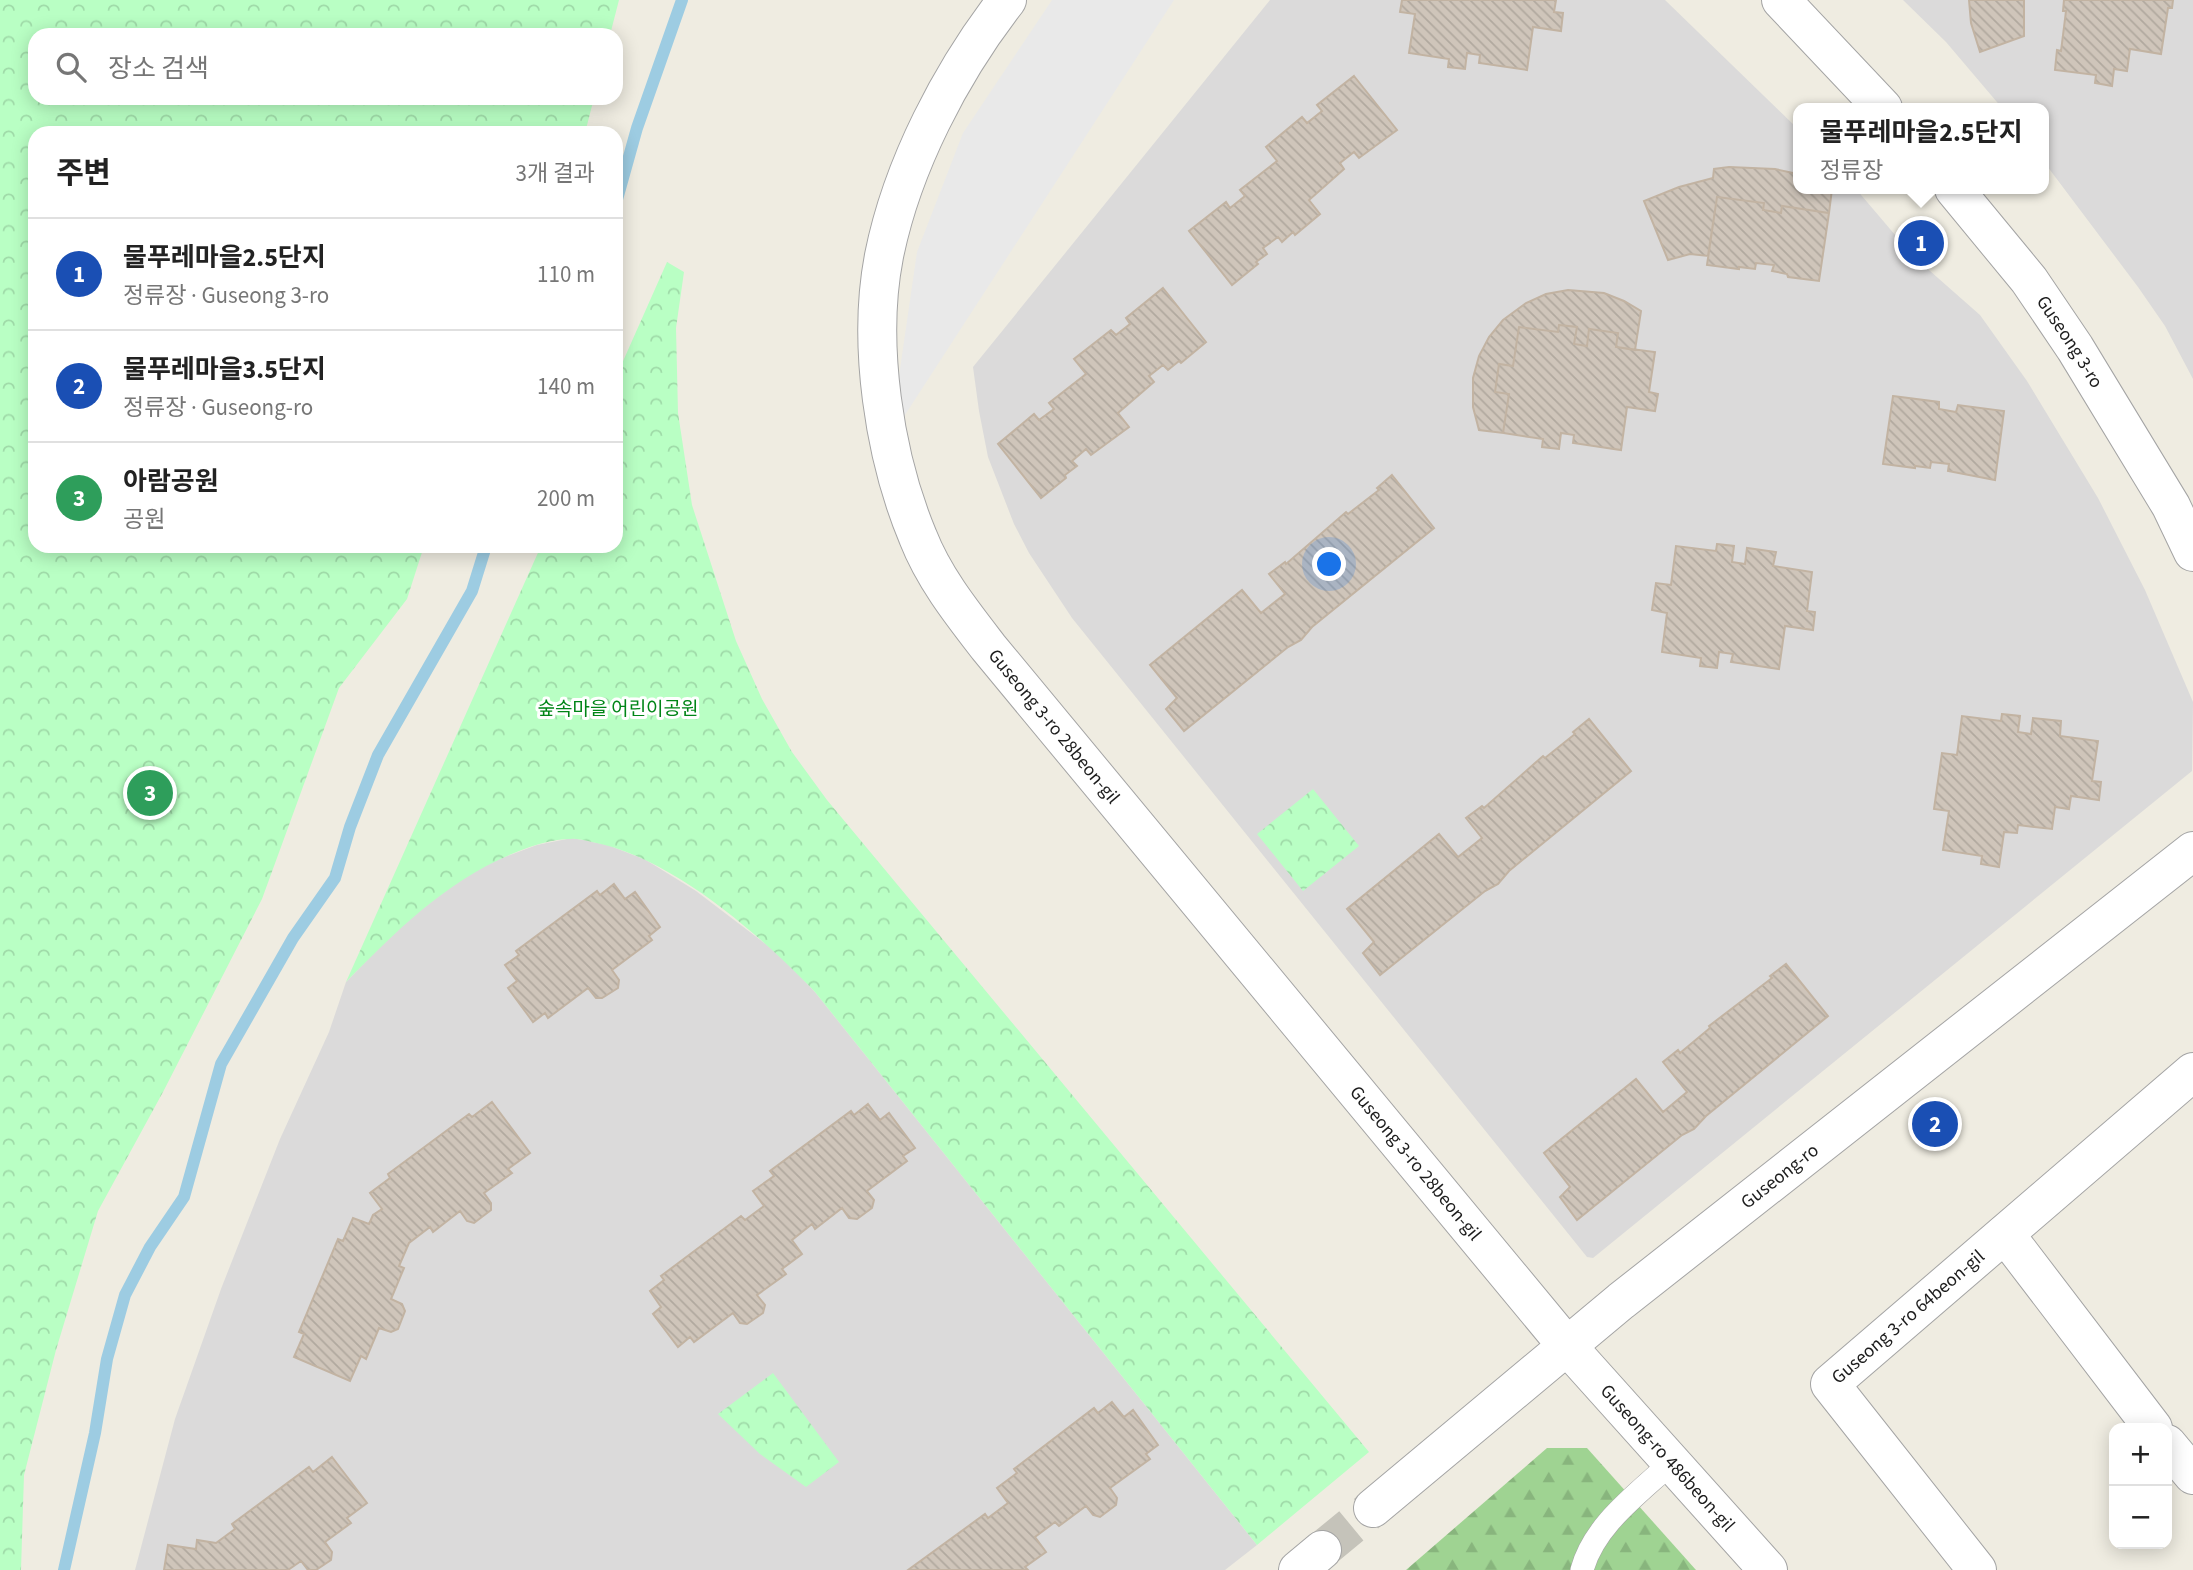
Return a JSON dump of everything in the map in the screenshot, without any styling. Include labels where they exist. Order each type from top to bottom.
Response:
[{"type":"street","name":"Guseong 3-ro 28beon-gil","points":[[1007,0],[990,21],[935,113],[898,203],[884,257],[878,309],[879,363],[894,458],[918,538],[935,573],[989,648],[1567,1346]]},
{"type":"street","points":[[1781,0],[1878,103]]},
{"type":"street","name":"Guseong 3-ro","points":[[1958,194],[2029,280],[2119,417],[2182,500],[2193,552]]},
{"type":"street","name":"Guseong-ro","points":[[1373,1508],[1642,1283],[2193,850]]},
{"type":"street","name":"Guseong 3-ro 64beon-gil","points":[[1977,1570],[1830,1384],[2193,1072]]},
{"type":"street","points":[[2005,1234],[2149,1423]]},
{"type":"street","name":"Guseong-ro 486beon-gil","points":[[1567,1346],[1768,1570]]},
{"type":"street","points":[[2172,1450],[2193,1475]]},
{"type":"lane","points":[[1582,1570],[1587,1553],[1608,1522],[1671,1462]]},
{"type":"shaded area","points":[[1052,0],[1174,0],[890,438],[917,252],[963,133]]},
{"type":"shaded area","points":[[1270,0],[1665,0],[1793,124],[1793,194],[1860,194],[1913,256],[1980,315],[2027,381],[2098,498],[2145,590],[2193,702],[2192,771],[1593,1258],[1587,1257],[1072,618],[1029,553],[1014,524],[988,457],[973,367]]},
{"type":"shaded area","points":[[1903,0],[2193,0],[2193,379],[2165,326],[2049,169],[2049,103],[1998,103],[1946,42]]},
{"type":"shaded area","points":[[572,838],[608,845],[646,860],[696,891],[780,955],[815,992],[1257,1545],[1225,1570],[135,1570],[175,1419],[221,1289],[280,1139],[329,1032],[346,982],[399,927],[457,882],[494,861],[537,845]]},
{"type":"green space","points":[[0,0],[619,0],[612,28],[28,28],[28,105],[592,105],[587,126],[28,126],[28,553],[422,553],[407,599],[339,688],[262,899],[163,1092],[98,1211],[56,1350],[24,1475],[21,1570],[0,1570]]},
{"type":"green space","name":"숲속마을 어린이공원","points":[[667,262],[684,272],[676,328],[678,413],[692,505],[736,641],[762,699],[792,752],[827,800],[1369,1452],[1257,1545],[815,992],[741,923],[683,881],[622,850],[592,842],[574,839],[538,845],[494,862],[447,890],[405,924],[346,982],[538,553],[623,553],[623,361]]},
{"type":"green space","points":[[1313,789],[1359,846],[1303,891],[1257,834]]},
{"type":"green space","points":[[773,1373],[839,1462],[806,1487],[760,1454],[718,1414]]},
{"type":"green space","points":[[1547,1448],[1587,1448],[1696,1570],[1406,1570]]},
{"type":"building","points":[[1402,0],[1556,0],[1554,12],[1563,13],[1561,31],[1533,27],[1527,70],[1479,63],[1480,55],[1467,53],[1465,69],[1448,67],[1449,59],[1409,53],[1415,14],[1400,12]]},
{"type":"building","points":[[1969,0],[2024,0],[2024,36],[1980,52],[1971,23]]},
{"type":"building","points":[[2064,0],[2173,0],[2172,8],[2168,8],[2161,54],[2130,49],[2127,71],[2114,69],[2112,86],[2095,83],[2096,75],[2055,70],[2057,50],[2061,51],[2066,11],[2063,11]]},
{"type":"building","points":[[1354,76],[1397,130],[1359,158],[1354,152],[1340,163],[1344,169],[1309,200],[1320,214],[1295,235],[1293,232],[1282,242],[1278,237],[1263,248],[1267,254],[1232,285],[1189,231],[1226,202],[1230,208],[1245,196],[1240,190],[1277,161],[1266,147],[1302,117],[1307,123],[1322,111],[1317,105]]},
{"type":"building","points":[[1714,169],[1775,169],[1793,173],[1793,194],[1831,194],[1829,213],[1782,206],[1781,213],[1763,210],[1764,203],[1717,197],[1708,256],[1690,254],[1668,260],[1644,201],[1679,187],[1713,178]]},
{"type":"building","points":[[1717,197],[1764,203],[1763,210],[1781,213],[1782,206],[1829,213],[1819,281],[1788,277],[1787,274],[1772,271],[1774,265],[1756,263],[1755,269],[1739,269],[1707,265]]},
{"type":"building","points":[[1163,288],[1206,342],[1181,363],[1179,361],[1168,370],[1163,365],[1149,376],[1154,382],[1118,413],[1129,427],[1091,455],[1086,449],[1072,461],[1077,466],[1065,475],[1066,478],[1041,498],[998,444],[1034,414],[1039,420],[1054,409],[1049,403],[1086,374],[1074,359],[1111,330],[1116,335],[1130,324],[1126,318]]},
{"type":"building","points":[[1568,290],[1604,293],[1641,311],[1635,350],[1616,347],[1618,333],[1589,329],[1587,346],[1574,344],[1577,327],[1559,325],[1558,332],[1519,327],[1513,366],[1499,364],[1495,392],[1509,394],[1503,433],[1479,430],[1473,407],[1473,378],[1479,356],[1489,337],[1503,320],[1526,303],[1546,294]]},
{"type":"building","points":[[1559,325],[1577,327],[1574,344],[1587,346],[1589,329],[1618,333],[1616,347],[1655,352],[1649,392],[1658,394],[1655,411],[1627,407],[1621,450],[1573,443],[1574,435],[1561,433],[1559,449],[1542,447],[1543,439],[1503,433],[1509,394],[1495,392],[1499,364],[1513,366],[1519,327],[1558,332]]},
{"type":"building","points":[[1893,396],[1939,402],[1939,409],[1956,412],[1958,405],[2004,411],[1995,480],[1948,471],[1949,464],[1931,462],[1930,468],[1915,468],[1883,464]]},
{"type":"building","points":[[1392,475],[1434,528],[1312,627],[1301,640],[1288,647],[1184,731],[1166,709],[1177,698],[1150,665],[1242,590],[1261,613],[1285,594],[1269,574],[1285,562],[1286,564],[1346,512],[1348,514],[1379,490],[1377,488]]},
{"type":"building","points":[[1717,544],[1734,546],[1732,562],[1745,564],[1747,548],[1776,552],[1773,566],[1812,572],[1807,611],[1815,612],[1813,630],[1785,626],[1779,669],[1731,662],[1733,654],[1719,652],[1717,668],[1700,666],[1701,658],[1662,652],[1667,613],[1652,610],[1656,583],[1671,585],[1676,546],[1716,551]]},
{"type":"building","points":[[2002,714],[2020,716],[2018,732],[2031,734],[2033,718],[2061,721],[2060,736],[2098,741],[2092,781],[2101,782],[2099,800],[2071,796],[2069,809],[2055,807],[2052,829],[2018,825],[2017,833],[2004,832],[1999,867],[1981,864],[1982,856],[1943,850],[1949,811],[1934,809],[1942,753],[1957,755],[1962,716],[2001,721]]},
{"type":"building","points":[[1589,719],[1631,771],[1509,871],[1498,884],[1485,891],[1380,975],[1363,953],[1374,942],[1347,909],[1439,834],[1458,857],[1482,838],[1466,818],[1482,806],[1484,808],[1543,756],[1545,758],[1575,734],[1573,732]]},
{"type":"building","points":[[614,884],[625,899],[635,892],[660,927],[649,936],[652,940],[612,970],[619,980],[618,988],[602,998],[596,998],[588,988],[548,1018],[545,1013],[533,1022],[508,988],[517,981],[505,965],[519,955],[516,951],[597,891],[600,895]]},
{"type":"building","points":[[1786,964],[1828,1016],[1706,1116],[1694,1129],[1682,1135],[1577,1220],[1560,1197],[1570,1187],[1544,1153],[1636,1079],[1663,1112],[1687,1092],[1663,1062],[1678,1050],[1680,1053]]},
{"type":"building","points":[[492,1102],[530,1153],[508,1169],[512,1173],[484,1193],[491,1203],[491,1210],[474,1223],[467,1221],[460,1211],[433,1232],[430,1227],[409,1243],[399,1266],[404,1268],[391,1299],[402,1304],[405,1311],[398,1329],[391,1332],[379,1328],[366,1359],[361,1356],[350,1381],[294,1357],[304,1334],[299,1332],[338,1239],[343,1241],[353,1218],[369,1224],[373,1215],[382,1209],[370,1193],[390,1178],[388,1174],[469,1114],[472,1117]]},
{"type":"building","points":[[868,1104],[880,1120],[889,1113],[915,1148],[903,1156],[907,1161],[867,1191],[874,1200],[872,1208],[857,1219],[849,1218],[842,1208],[815,1229],[812,1224],[792,1240],[802,1254],[782,1269],[786,1274],[757,1295],[765,1305],[763,1313],[747,1324],[740,1323],[733,1313],[694,1342],[690,1337],[678,1347],[653,1314],[661,1307],[650,1291],[664,1280],[661,1276],[741,1216],[745,1220],[764,1206],[753,1191],[774,1176],[770,1171],[851,1111],[854,1115]]},
{"type":"building","points":[[1112,1402],[1124,1417],[1133,1410],[1158,1445],[1146,1454],[1150,1459],[1110,1488],[1117,1498],[1116,1505],[1100,1517],[1093,1515],[1086,1506],[1059,1526],[1055,1522],[1035,1537],[1046,1552],[1025,1567],[1028,1570],[908,1570],[985,1514],[988,1518],[1008,1503],[997,1488],[1017,1473],[1014,1469],[1094,1408],[1098,1413]]},
{"type":"building","points":[[332,1457],[367,1503],[347,1518],[351,1523],[325,1542],[332,1552],[331,1560],[316,1570],[308,1570],[301,1561],[288,1570],[164,1570],[168,1545],[196,1549],[197,1540],[216,1543],[235,1529],[232,1524],[309,1467],[313,1472]]},
{"type":"waterway","points":[[623,178],[637,128],[682,0]]},
{"type":"waterway","points":[[64,1570],[95,1433],[107,1359],[125,1295],[150,1247],[184,1197],[221,1064],[293,938],[335,878],[350,827],[378,755],[472,591],[484,553]]},
{"type":"tunnel","points":[[1322,1550],[1373,1508]]},
{"type":"place","name":"물푸레마을2.5단지","points":[[1921,243]]},
{"type":"place","name":"아람공원","points":[[150,793]]},
{"type":"place","name":"물푸레마을3.5단지","points":[[1935,1124]]}]
